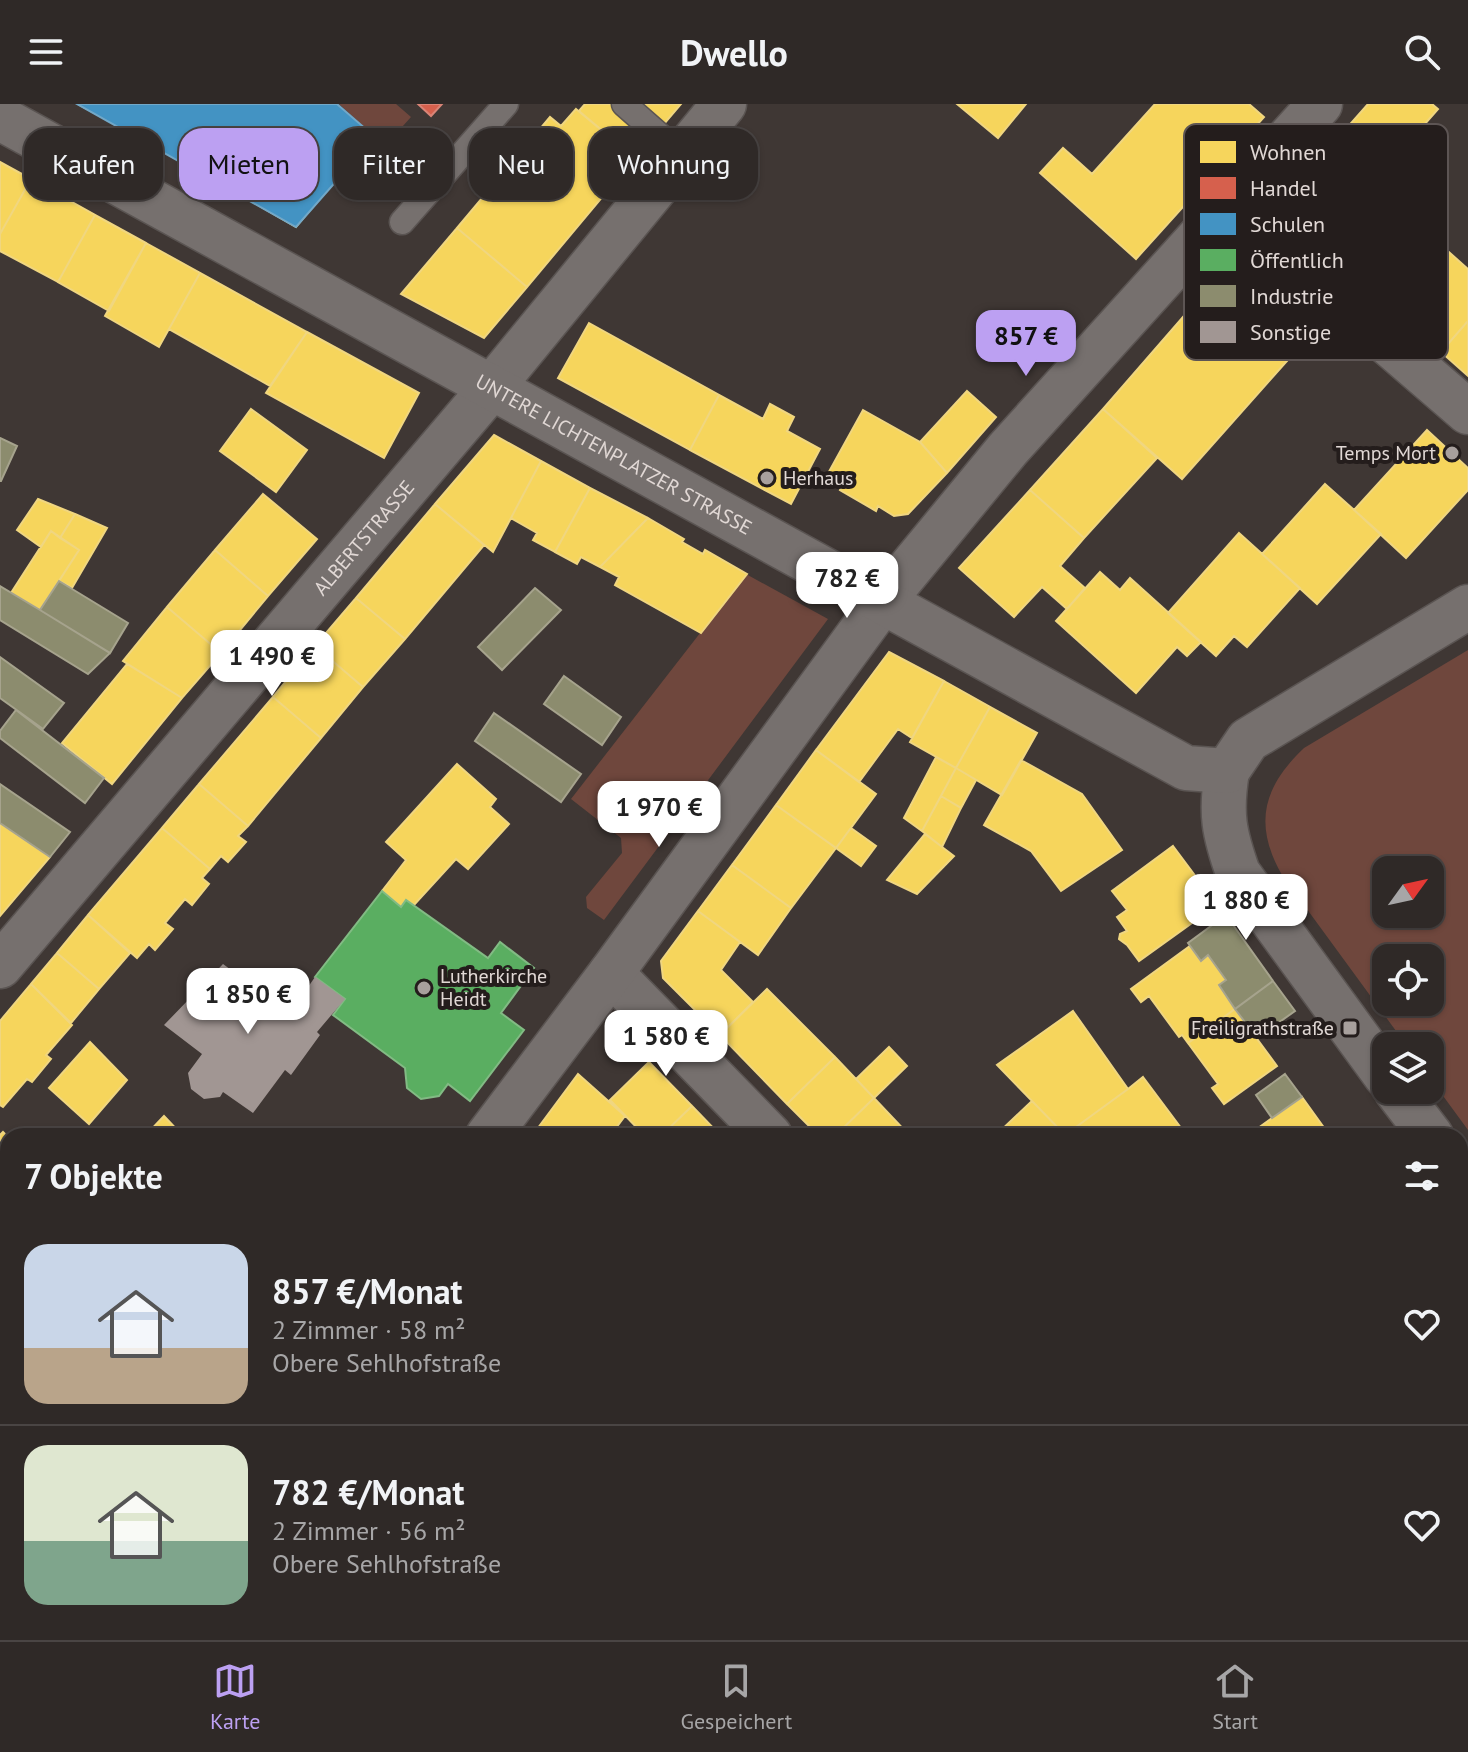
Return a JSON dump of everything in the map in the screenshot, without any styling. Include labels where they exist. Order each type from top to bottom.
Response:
[{"type":"street","name":"ALBERTSTRASSE","points":[[704,128],[724,104]]},
{"type":"street","points":[[1302,124],[1320,104]]},
{"type":"street","name":"UNTERE LICHTENPLATZER STRASSE","points":[[0,118],[1186,768],[1227,771]]},
{"type":"street","name":"ALBERTSTRASSE","points":[[0,966],[492,387],[645,200]]},
{"type":"street","points":[[494,1128],[883,601],[1008,449],[1184,254]]},
{"type":"street","points":[[1408,360],[1468,412]]},
{"type":"street","points":[[1372,1057],[1238,873],[1226,838],[1222,803],[1227,771],[1248,740],[1468,607]]},
{"type":"street","points":[[611,973],[762,1128]]},
{"type":"street","points":[[1407,1104],[1425,1128]]},
{"type":"lane","points":[[402,222],[506,104]]},
{"type":"lane","points":[[624,104],[651,128]]},
{"type":"shaded area","points":[[339,104],[396,104],[411,117],[401,128],[365,128]]},
{"type":"shaded area","points":[[746,574],[828,619],[604,920],[587,908],[586,897],[622,853],[621,838],[571,799]]},
{"type":"shaded area","points":[[1468,650],[1468,1128],[1444,1097],[1444,1032],[1397,1032],[1385,1016],[1444,1016],[1444,944],[1372,944],[1372,998],[1282,875],[1273,856],[1265,823],[1271,792],[1279,777],[1304,748]]},
{"type":"building: Wohnen","points":[[78,104],[107,104],[98,115]]},
{"type":"building: Wohnen","points":[[161,104],[279,104],[299,123],[311,128],[179,128],[179,159],[163,150],[163,128],[148,128]]},
{"type":"building: Wohnen","points":[[585,104],[681,104],[661,128],[599,128],[579,111]]},
{"type":"building: Wohnen","points":[[957,104],[1026,104],[998,138]]},
{"type":"building: Wohnen","points":[[1155,104],[1249,104],[1264,117],[1258,124],[1184,124],[1184,206],[1136,259],[1040,173],[1063,148],[1092,174]]},
{"type":"building: Wohnen","points":[[1368,104],[1432,104],[1438,109],[1425,124],[1350,124]]},
{"type":"building: Wohnen","points":[[576,109],[599,128],[589,128],[589,200],[600,200],[527,287],[457,228],[480,200],[573,200],[573,128],[541,128],[550,117],[561,126]]},
{"type":"building: Wohnen","points":[[318,131],[334,138],[334,181],[296,227],[249,200],[318,200]]},
{"type":"building: Wohnen","points":[[0,162],[24,175],[24,191],[0,234]]},
{"type":"building: Wohnen","points":[[24,191],[24,200],[68,200],[95,215],[58,282],[0,251],[0,234]]},
{"type":"building: Wohnen","points":[[95,215],[146,243],[109,311],[58,282]]},
{"type":"building: Wohnen","points":[[457,228],[527,287],[484,338],[401,294]]},
{"type":"building: Wohnen","points":[[146,243],[200,273],[159,347],[105,316]]},
{"type":"building: Wohnen","points":[[1448,251],[1468,269],[1468,321],[1448,344]]},
{"type":"building: Wohnen","points":[[200,273],[307,332],[270,386],[169,329]]},
{"type":"building: Wohnen","points":[[1184,316],[1184,360],[1288,360],[1182,479],[1103,409]]},
{"type":"building: Wohnen","points":[[1468,321],[1468,376],[1448,358],[1448,344]]},
{"type":"building: Wohnen","points":[[589,323],[719,395],[690,450],[558,378]]},
{"type":"building: Wohnen","points":[[307,332],[419,393],[384,458],[266,393]]},
{"type":"building: Wohnen","points":[[967,391],[996,417],[947,473],[920,442]]},
{"type":"building: Wohnen","points":[[719,395],[763,419],[770,404],[794,417],[787,431],[820,449],[791,504],[690,450]]},
{"type":"building: Wohnen","points":[[251,409],[307,450],[276,492],[220,451]]},
{"type":"building: Wohnen","points":[[1103,409],[1157,458],[1084,538],[1030,490]]},
{"type":"building: Wohnen","points":[[863,410],[920,442],[947,473],[908,514],[894,516],[878,506],[876,511],[840,490],[842,486],[826,477]]},
{"type":"building: Wohnen","points":[[1427,430],[1468,468],[1468,490],[1406,558],[1354,510]]},
{"type":"building: Wohnen","points":[[494,435],[541,461],[493,552],[435,504]]},
{"type":"building: Wohnen","points":[[541,461],[590,488],[555,552],[533,540],[537,533],[511,518]]},
{"type":"building: Wohnen","points":[[1325,484],[1381,534],[1317,604],[1262,554]]},
{"type":"building: Wohnen","points":[[590,488],[648,518],[600,567],[581,557],[577,564],[555,552]]},
{"type":"building: Wohnen","points":[[1030,490],[1084,538],[1060,566],[1085,588],[1067,609],[1042,587],[1014,617],[959,568]]},
{"type":"building: Wohnen","points":[[263,494],[317,539],[268,596],[215,550]]},
{"type":"building: Wohnen","points":[[38,499],[75,514],[60,538],[51,531],[41,547],[17,530]]},
{"type":"building: Wohnen","points":[[435,504],[484,545],[405,639],[356,598]]},
{"type":"building: Wohnen","points":[[75,514],[107,528],[72,588],[59,581],[79,550],[60,538]]},
{"type":"building: Wohnen","points":[[648,518],[703,554],[705,550],[747,574],[701,633],[615,585],[619,577],[600,567]]},
{"type":"building: Wohnen","points":[[51,531],[79,550],[40,610],[11,593]]},
{"type":"building: Wohnen","points":[[1239,533],[1300,588],[1247,647],[1234,636],[1216,656],[1168,613]]},
{"type":"building: Wohnen","points":[[215,550],[268,596],[221,653],[167,607]]},
{"type":"building: Wohnen","points":[[1100,572],[1120,590],[1130,578],[1201,642],[1187,656],[1177,647],[1136,693],[1056,621]]},
{"type":"building: Wohnen","points":[[356,598],[405,639],[363,687],[315,646]]},
{"type":"building: Wohnen","points":[[167,607],[221,653],[182,698],[123,661]]},
{"type":"building: Wohnen","points":[[315,646],[363,687],[321,738],[273,697]]},
{"type":"building: Wohnen","points":[[889,652],[944,681],[912,738],[898,729],[859,782],[816,750]]},
{"type":"building: Wohnen","points":[[127,664],[182,698],[112,784],[62,743]]},
{"type":"building: Wohnen","points":[[944,681],[990,707],[956,768],[910,742]]},
{"type":"building: Wohnen","points":[[273,697],[321,738],[248,826],[199,784]]},
{"type":"building: Wohnen","points":[[990,707],[1037,733],[1002,795],[956,768]]},
{"type":"building: Wohnen","points":[[816,750],[876,794],[836,848],[776,805]]},
{"type":"building: Wohnen","points":[[936,757],[956,768],[922,831],[904,818]]},
{"type":"building: Wohnen","points":[[1021,760],[1082,794],[1122,850],[1061,891],[1031,851],[984,825]]},
{"type":"building: Wohnen","points":[[457,764],[496,799],[490,807],[509,824],[468,869],[456,859],[414,905],[406,900],[401,907],[382,891],[406,860],[386,842]]},
{"type":"building: Wohnen","points":[[956,768],[976,780],[961,808],[941,796]]},
{"type":"building: Wohnen","points":[[199,784],[248,826],[238,836],[246,842],[228,862],[221,856],[210,869],[162,828]]},
{"type":"building: Wohnen","points":[[941,796],[961,808],[942,847],[922,831]]},
{"type":"building: Wohnen","points":[[776,805],[836,848],[791,908],[732,865]]},
{"type":"building: Wohnen","points":[[0,823],[50,857],[0,916]]},
{"type":"building: Wohnen","points":[[162,828],[210,869],[202,878],[209,884],[192,905],[185,899],[165,923],[173,929],[155,950],[149,944],[137,958],[88,915]]},
{"type":"building: Wohnen","points":[[851,828],[876,846],[861,866],[836,848]]},
{"type":"building: Wohnen","points":[[925,834],[954,856],[917,894],[887,880]]},
{"type":"building: Wohnen","points":[[1173,846],[1217,905],[1139,961],[1119,939],[1120,934],[1127,931],[1117,917],[1127,910],[1112,891]]},
{"type":"building: Wohnen","points":[[732,865],[791,908],[758,955],[698,911]]},
{"type":"building: Wohnen","points":[[698,911],[740,942],[721,970],[753,1002],[720,1035],[663,978],[661,961]]},
{"type":"building: Wohnen","points":[[88,915],[130,953],[99,989],[57,953]]},
{"type":"building: Wohnen","points":[[1190,946],[1201,961],[1208,955],[1226,980],[1219,985],[1235,1009],[1188,1043],[1182,1035],[1179,1037],[1149,996],[1141,1002],[1131,989]]},
{"type":"building: Wohnen","points":[[57,953],[99,989],[71,1023],[31,984]]},
{"type":"building: Wohnen","points":[[31,984],[72,1025],[46,1055],[51,1059],[32,1082],[27,1079],[3,1107],[0,1105],[0,1021]]},
{"type":"building: Wohnen","points":[[767,989],[835,1057],[787,1104],[720,1035]]},
{"type":"building: Wohnen","points":[[1235,1009],[1277,1066],[1224,1104],[1212,1088],[1218,1084],[1188,1043]]},
{"type":"building: Wohnen","points":[[1073,1011],[1128,1089],[1075,1128],[1058,1128],[997,1065]]},
{"type":"building: Wohnen","points":[[90,1042],[127,1080],[89,1124],[49,1088]]},
{"type":"building: Wohnen","points":[[889,1047],[907,1066],[874,1098],[856,1079]]},
{"type":"building: Wohnen","points":[[835,1057],[874,1098],[843,1128],[811,1128],[787,1104]]},
{"type":"building: Wohnen","points":[[649,1062],[692,1106],[669,1128],[637,1128],[610,1100]]},
{"type":"building: Wohnen","points":[[578,1074],[625,1116],[616,1128],[538,1128]]},
{"type":"building: Wohnen","points":[[1143,1077],[1181,1128],[1075,1128]]},
{"type":"building: Wohnen","points":[[1302,1097],[1324,1128],[1258,1128]]},
{"type":"building: Wohnen","points":[[874,1098],[902,1128],[843,1128]]},
{"type":"building: Wohnen","points":[[1032,1101],[1058,1128],[1003,1128]]},
{"type":"building: Wohnen","points":[[692,1106],[713,1128],[669,1128]]},
{"type":"building: Wohnen","points":[[164,1116],[175,1128],[153,1128]]},
{"type":"building: Handel","points":[[418,104],[442,104],[431,116]]},
{"type":"building: Schulen","points":[[77,104],[337,104],[365,128],[334,128],[334,184],[296,227],[248,200],[318,200],[318,128],[179,128],[179,161],[163,152],[163,128],[120,128]]},
{"type":"building: Öffentlich","name":"Lutherkirche Heidt","points":[[382,891],[401,907],[406,900],[488,958],[500,942],[534,968],[501,1013],[524,1030],[470,1101],[448,1084],[439,1096],[421,1099],[407,1088],[405,1068],[333,1015],[345,999],[315,977]]},
{"type":"building: Industrie","points":[[0,438],[17,446],[1,481],[0,481]]},
{"type":"building: Industrie","points":[[59,581],[128,623],[110,653],[40,610]]},
{"type":"building: Industrie","points":[[0,586],[110,653],[88,674],[0,620]]},
{"type":"building: Industrie","points":[[535,588],[561,610],[502,670],[478,647]]},
{"type":"building: Industrie","points":[[0,657],[64,703],[43,729],[0,698]]},
{"type":"building: Industrie","points":[[564,676],[621,717],[602,745],[544,704]]},
{"type":"building: Industrie","points":[[16,710],[104,778],[85,803],[0,738],[0,731]]},
{"type":"building: Industrie","points":[[494,713],[581,774],[561,802],[475,741]]},
{"type":"building: Industrie","points":[[0,784],[70,832],[50,857],[0,823]]},
{"type":"building: Industrie","points":[[1226,915],[1273,981],[1235,1009],[1219,985],[1226,980],[1208,955],[1201,961],[1188,943]]},
{"type":"building: Industrie","points":[[1273,981],[1295,1011],[1257,1038],[1235,1009]]},
{"type":"building: Industrie","points":[[1285,1074],[1302,1097],[1272,1118],[1256,1095]]},
{"type":"building: Sonstige","points":[[223,964],[290,1013],[315,977],[345,999],[317,1032],[320,1035],[291,1075],[285,1070],[253,1113],[223,1092],[220,1097],[204,1099],[191,1089],[188,1073],[202,1054],[164,1025]]},
{"type":"place","name":"Temps Mort","points":[[1452,453]]},
{"type":"place","name":"Herhaus","points":[[767,478]]},
{"type":"place","name":"Lutherkirche Heidt","points":[[424,988]]},
{"type":"place","name":"Freiligrathstraße","points":[[1350,1028]]}]
